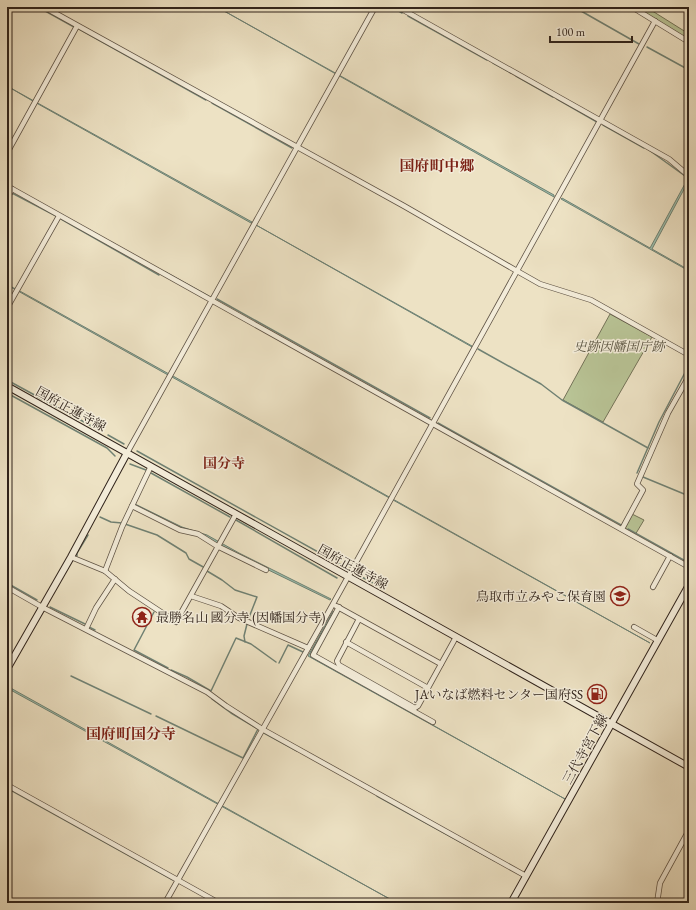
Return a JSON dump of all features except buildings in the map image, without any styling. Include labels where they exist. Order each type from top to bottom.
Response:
[{"type":"main road","name":"国府正蓮寺線","points":[[7,386],[689,767]]},
{"type":"main road","points":[[7,669],[71,557],[127,453]]},
{"type":"main road","name":"三代寺宮下線","points":[[511,903],[689,585]]},
{"type":"street","points":[[44,7],[296,148],[404,206],[540,284],[592,300],[689,355]]},
{"type":"street","points":[[127,453],[375,7]]},
{"type":"street","points":[[398,7],[669,159],[689,176]]},
{"type":"street","points":[[632,7],[689,42]]},
{"type":"street","points":[[165,903],[348,577],[655,21]]},
{"type":"street","points":[[7,153],[77,26]]},
{"type":"street","points":[[7,186],[689,567]]},
{"type":"street","points":[[7,199],[12,189]]},
{"type":"street","points":[[7,308],[59,216]]},
{"type":"street","points":[[622,529],[643,490],[636,484],[668,413],[689,376]]},
{"type":"street","points":[[105,572],[122,527],[151,466]]},
{"type":"street","points":[[132,506],[180,530],[198,534],[217,546],[266,570]]},
{"type":"street","points":[[71,557],[105,572],[129,591],[176,622],[236,514]]},
{"type":"street","points":[[653,587],[670,556]]},
{"type":"street","points":[[86,629],[115,579]]},
{"type":"street","points":[[7,587],[42,607],[207,692],[262,729],[526,876]]},
{"type":"street","points":[[191,596],[222,606],[239,618],[308,648]]},
{"type":"street","points":[[333,604],[441,664]]},
{"type":"street","points":[[339,607],[313,655],[433,722]]},
{"type":"street","points":[[359,619],[337,661],[339,666],[415,708],[418,706],[456,637]]},
{"type":"street","points":[[634,627],[658,640]]},
{"type":"street","points":[[346,642],[428,688]]},
{"type":"street","points":[[7,785],[219,903]]},
{"type":"street","points":[[657,903],[660,884],[689,830]]},
{"type":"green space","points":[[636,7],[646,7],[689,34],[689,41]]},
{"type":"green space","name":"史跡因幡国庁跡","points":[[610,314],[652,337],[603,422],[563,400]]},
{"type":"green space","points":[[632,514],[644,520],[635,535],[625,527]]},
{"type":"shaded area","points":[[217,7],[554,195],[554,197]]},
{"type":"shaded area","points":[[7,86],[252,222],[251,223]]},
{"type":"shaded area","points":[[687,180],[689,180],[652,249],[689,271],[561,199],[562,198],[650,248]]},
{"type":"shaded area","points":[[256,225],[472,346],[472,347]]},
{"type":"shaded area","points":[[18,290],[169,374],[168,375]]},
{"type":"shaded area","points":[[173,376],[650,643],[172,377]]},
{"type":"shaded area","points":[[135,504],[182,527],[207,535],[239,553],[331,599],[330,600]]},
{"type":"shaded area","points":[[333,611],[334,612],[311,652],[311,657],[565,799],[308,656]]},
{"type":"shaded area","points":[[7,686],[397,903],[7,688]]},
{"type":"waterway","points":[[38,7],[74,27]]},
{"type":"waterway","points":[[392,7],[402,13]]},
{"type":"waterway","points":[[574,7],[639,44]]},
{"type":"waterway","points":[[408,16],[487,60]]},
{"type":"waterway","points":[[79,29],[206,100]]},
{"type":"waterway","points":[[647,47],[689,70]]},
{"type":"waterway","points":[[493,63],[511,73]]},
{"type":"waterway","points":[[516,76],[553,97]]},
{"type":"waterway","points":[[557,99],[597,122]]},
{"type":"waterway","points":[[212,103],[292,148]]},
{"type":"waterway","points":[[603,125],[644,148]]},
{"type":"waterway","points":[[649,150],[685,176]]},
{"type":"waterway","points":[[12,193],[56,216]]},
{"type":"waterway","points":[[61,219],[159,275]]},
{"type":"waterway","points":[[165,272],[210,297]]},
{"type":"waterway","points":[[7,285],[15,289]]},
{"type":"waterway","points":[[217,299],[430,418]]},
{"type":"waterway","points":[[478,349],[541,384],[562,400],[648,448]]},
{"type":"waterway","points":[[637,473],[659,422],[689,365]]},
{"type":"waterway","points":[[7,380],[97,429]]},
{"type":"waterway","points":[[7,393],[107,448],[115,456]]},
{"type":"waterway","points":[[438,423],[621,525]]},
{"type":"waterway","points":[[108,435],[124,444]]},
{"type":"waterway","points":[[137,451],[345,567]]},
{"type":"waterway","points":[[130,464],[146,470]]},
{"type":"waterway","points":[[151,473],[230,517]]},
{"type":"waterway","points":[[643,477],[689,496]]},
{"type":"waterway","points":[[100,517],[111,522],[122,523]]},
{"type":"waterway","points":[[236,520],[337,578]]},
{"type":"waterway","points":[[125,524],[157,535],[186,553],[189,559],[205,568]]},
{"type":"waterway","points":[[628,529],[689,563]]},
{"type":"waterway","points":[[77,556],[77,553],[88,535]]},
{"type":"waterway","points":[[207,571],[235,590],[257,597],[248,620]]},
{"type":"waterway","points":[[358,575],[373,583]]},
{"type":"waterway","points":[[7,583],[37,600]]},
{"type":"waterway","points":[[50,607],[85,624]]},
{"type":"waterway","points":[[154,612],[134,650],[168,668]]},
{"type":"waterway","points":[[245,642],[244,636],[247,624]]},
{"type":"waterway","points":[[89,627],[95,630]]},
{"type":"waterway","points":[[171,670],[187,677],[211,691],[236,638],[251,644],[276,662]]},
{"type":"waterway","points":[[279,663],[288,645],[303,652]]},
{"type":"waterway","points":[[71,676],[151,714]]},
{"type":"waterway","points":[[156,716],[243,758],[258,729],[231,713],[212,699]]},
{"type":"waterway","points":[[264,733],[297,751]]},
{"type":"waterway","points":[[7,788],[173,880]]},
{"type":"waterway","points":[[377,796],[495,861]]},
{"type":"place","name":"鳥取市立みやこ保育園","points":[[620,596]]},
{"type":"place","name":"最勝名山 國分寺 (因幡国分寺)","points":[[142,617]]},
{"type":"place","name":"JAいなば燃料センター国府SS","points":[[597,694]]},
{"type":"district","name":"国府町中郷","points":[[437,165]]},
{"type":"district","name":"国分寺","points":[[224,463]]},
{"type":"district","name":"国府町国分寺","points":[[131,733]]}]
